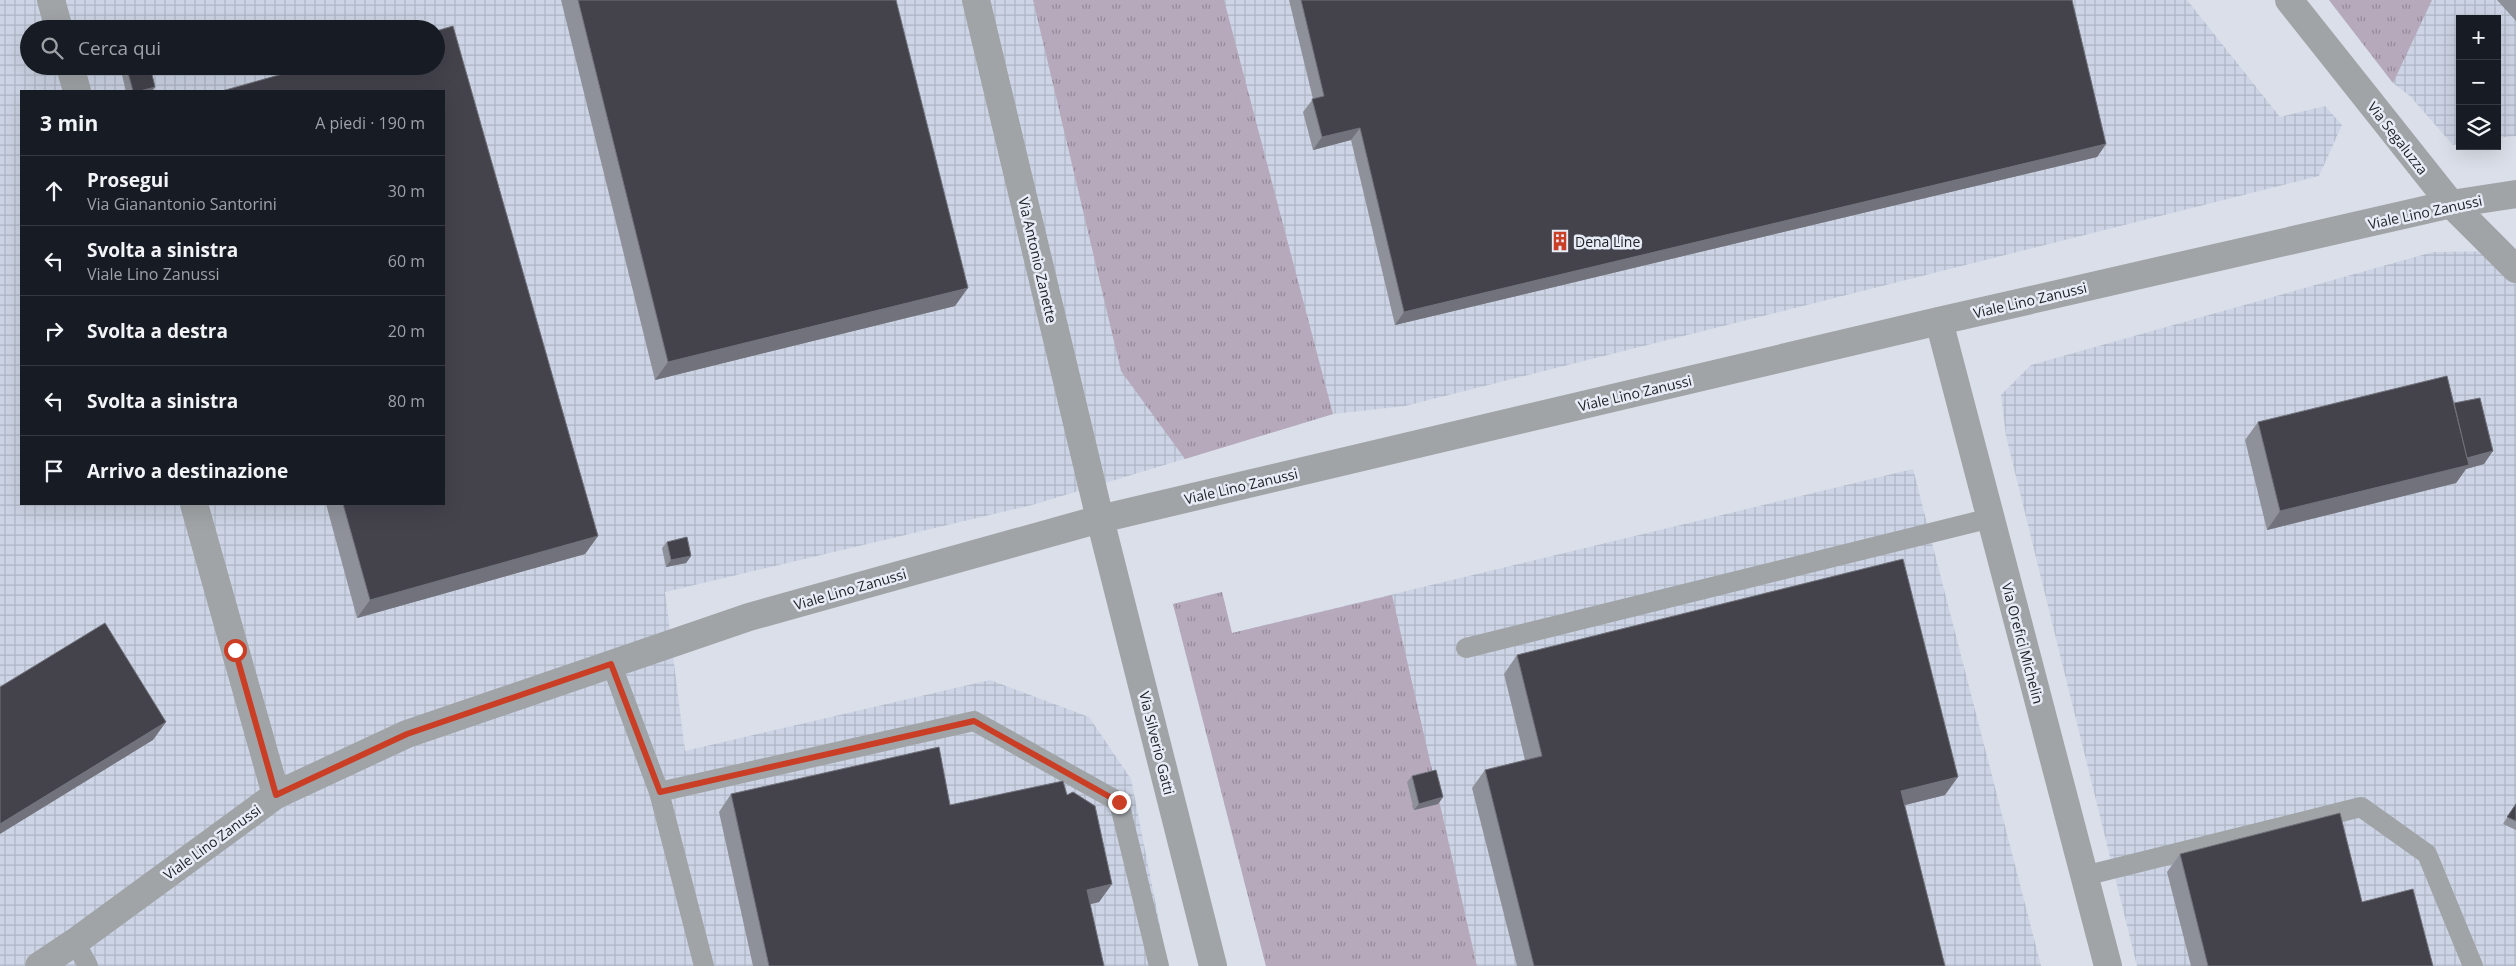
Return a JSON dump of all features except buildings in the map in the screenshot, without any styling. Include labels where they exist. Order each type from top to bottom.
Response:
[{"type":"street","points":[[51,0],[57,20]]},
{"type":"street","name":"Via Antonio Zanette","points":[[976,0],[1100,519]]},
{"type":"street","name":"Via Segaluzza","points":[[2289,0],[2450,204],[2516,269]]},
{"type":"street","points":[[73,75],[77,90]]},
{"type":"street","name":"Viale Lino Zanussi","points":[[39,966],[75,942],[276,795],[407,734],[748,617],[1100,519],[1939,321],[2450,204],[2516,194]]},
{"type":"street","name":"Via Orefici Michelin","points":[[1939,321],[2108,966]]},
{"type":"street","points":[[194,505],[276,795]]},
{"type":"street","name":"Via Silverio Gatti","points":[[1100,519],[1214,966]]},
{"type":"lane","points":[[1466,648],[1991,518]]},
{"type":"lane","points":[[611,664],[660,792],[704,966]]},
{"type":"lane","points":[[660,792],[974,721],[1119,802],[1159,966]]},
{"type":"lane","points":[[2084,876],[2361,808],[2427,854],[2473,966]]},
{"type":"lane","points":[[75,942],[88,966]]},
{"type":"shaded area","points":[[0,0],[2187,0],[2280,117],[2325,106],[2342,125],[2319,176],[1405,406],[1333,414],[1032,505],[665,592],[685,751],[990,680],[1089,717],[1131,779],[1168,966],[0,966]]},
{"type":"shaded area","points":[[2329,0],[2516,0],[2516,136],[2501,138],[2501,15],[2456,15],[2456,145],[2453,145],[2410,96],[2393,83]]},
{"type":"shaded area","points":[[2516,251],[2516,966],[2137,966],[2006,436],[2001,395],[2031,365],[2433,252]]},
{"type":"shaded area","points":[[1913,469],[2041,966],[1266,966],[1173,604],[1222,592],[1232,633]]},
{"type":"green space","points":[[1033,0],[1224,0],[1333,414],[1185,459],[1121,371]]},
{"type":"green space","points":[[2329,0],[2432,0],[2393,83]]},
{"type":"green space","points":[[1222,592],[1232,633],[1392,595],[1477,966],[1266,966],[1173,604]]},
{"type":"place","name":"Dena Line","points":[[1560,241]]},
{"type":"route","points":[[235,650],[276,795],[407,734],[611,664],[660,792],[974,721],[1119,802]]}]
